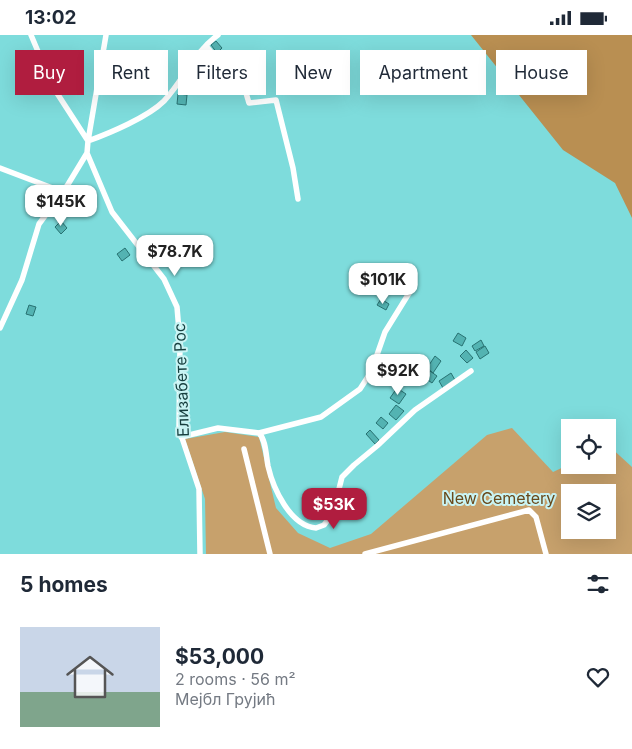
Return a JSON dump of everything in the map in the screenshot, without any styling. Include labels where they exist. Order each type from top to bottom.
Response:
[{"type":"street","points":[[31,35],[52,87],[88,141],[128,123],[163,102],[199,52],[218,35]]},
{"type":"street","name":"Елизабете Рос","points":[[106,35],[87,153],[112,212],[164,279],[177,307],[180,343],[181,437],[200,489],[200,554]]},
{"type":"street","points":[[206,46],[246,93],[249,103],[276,100],[293,168],[298,199]]},
{"type":"street","points":[[0,328],[22,280],[39,224],[63,192],[87,153]]},
{"type":"street","points":[[0,168],[63,192]]},
{"type":"street","points":[[181,437],[218,428],[259,433],[321,417],[360,389],[371,372],[385,332],[411,289],[373,269]]},
{"type":"street","points":[[259,433],[277,491],[288,510],[300,521],[316,528],[324,525],[333,513],[342,477],[415,410],[471,371]]},
{"type":"street","points":[[244,449],[270,554]]},
{"type":"street","points":[[365,554],[529,510],[536,517],[546,554]]},
{"type":"street","points":[[393,547],[395,554]]},
{"type":"green space","name":"New Cemetery","points":[[512,428],[553,472],[561,468],[561,474],[616,474],[616,452],[632,467],[632,554],[206,554],[205,499],[185,439],[225,432],[259,437],[276,508],[298,533],[330,548],[371,534],[487,435]]},
{"type":"shaded area","points":[[471,35],[632,35],[632,218],[615,183],[563,150],[519,95],[587,95],[587,50],[496,50],[496,66],[486,54],[486,50],[483,50]]},
{"type":"building","points":[[216,41],[222,48],[215,50],[211,45]]},
{"type":"building","points":[[178,94],[187,95],[186,105],[177,104]]},
{"type":"building","points":[[61,221],[67,228],[61,234],[55,227]]},
{"type":"building","points":[[125,248],[130,255],[122,261],[117,254]]},
{"type":"building","points":[[381,299],[389,304],[386,310],[377,305]]},
{"type":"building","points":[[29,305],[36,307],[33,316],[26,314]]},
{"type":"building","points":[[458,333],[466,338],[462,346],[453,341]]},
{"type":"building","points":[[481,340],[484,346],[475,351],[472,346]]},
{"type":"building","points":[[485,346],[489,353],[480,359],[476,352]]},
{"type":"building","points":[[466,350],[473,358],[467,363],[460,356]]},
{"type":"building","points":[[435,356],[441,361],[433,373],[427,368]]},
{"type":"building","points":[[430,371],[437,376],[432,383],[425,378]]},
{"type":"building","points":[[451,373],[455,380],[443,388],[439,381]]},
{"type":"building","points":[[397,388],[406,394],[399,404],[390,398]]},
{"type":"building","points":[[396,405],[404,411],[396,420],[389,414]]},
{"type":"building","points":[[381,417],[388,423],[383,429],[376,423]]},
{"type":"building","points":[[370,430],[379,440],[375,444],[366,434]]}]
